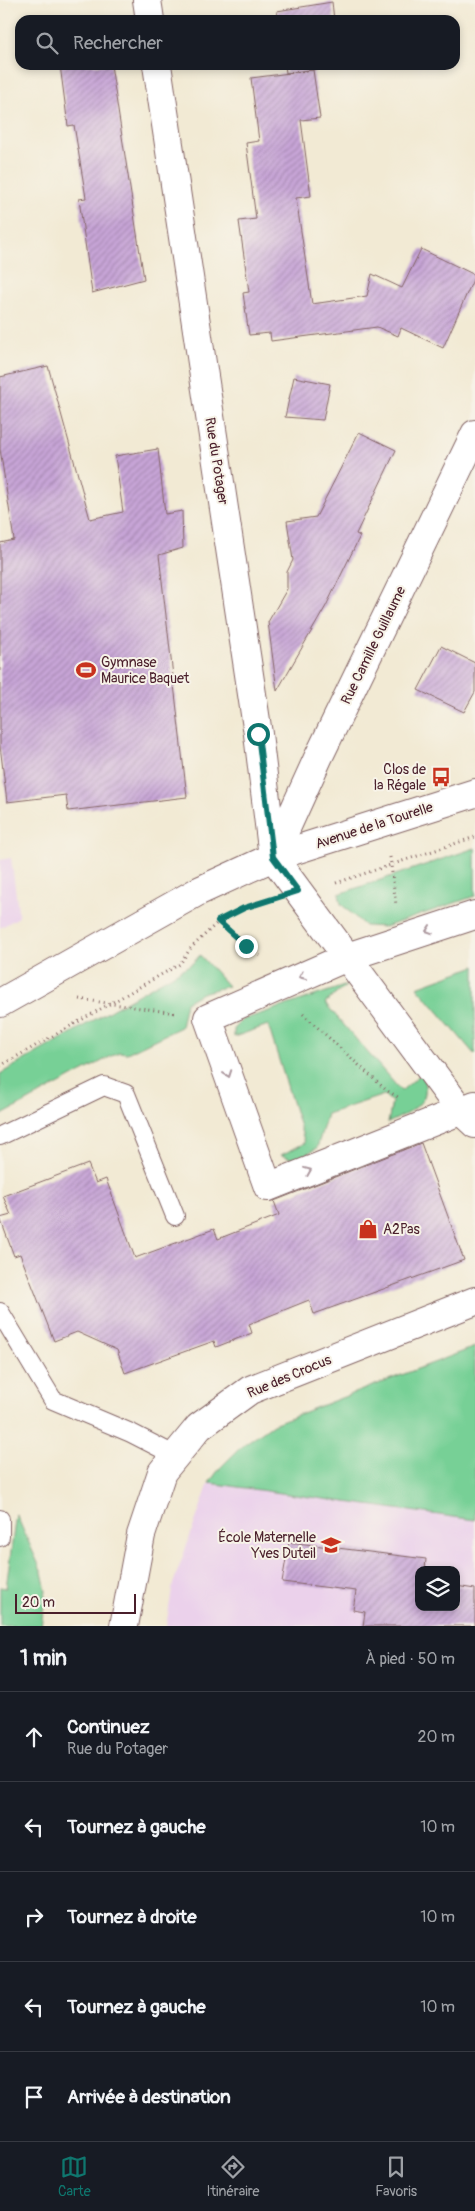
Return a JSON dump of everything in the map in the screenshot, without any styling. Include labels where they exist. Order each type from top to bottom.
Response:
[{"type":"street","points":[[147,0],[149,15]]},
{"type":"street","name":"Rue du Potager","points":[[158,70],[257,724],[273,857]]},
{"type":"street","name":"Rue Camille Guillaume","points":[[273,857],[318,758],[475,434]]},
{"type":"street","name":"Avenue de la Tourelle","points":[[11,996],[199,891],[273,857],[475,793]]},
{"type":"street","points":[[273,857],[347,957],[470,1113],[268,1187],[208,1018],[347,957],[475,915]]},
{"type":"street","name":"Rue des Crocus","points":[[124,1626],[140,1535],[162,1472],[199,1427],[250,1390],[475,1301]]},
{"type":"lane","points":[[0,1136],[104,1086],[126,1094],[174,1216]]},
{"type":"lane","points":[[0,1312],[53,1400],[131,1433],[176,1456]]},
{"type":"lane","points":[[0,1519],[0,1537]]},
{"type":"path","points":[[298,891],[347,880],[475,837]]},
{"type":"path","points":[[389,849],[399,940]]},
{"type":"path","points":[[213,916],[246,946],[267,961]]},
{"type":"path","points":[[0,1066],[180,964],[190,949],[218,921],[227,917]]},
{"type":"path","points":[[11,996],[109,1004],[208,1018]]},
{"type":"path","points":[[301,1011],[386,1090],[401,1098]]},
{"type":"shaded area","points":[[11,858],[19,917],[0,928],[0,860]]},
{"type":"shaded area","name":"École Maternelle Yves Duteil","points":[[209,1483],[475,1520],[475,1626],[166,1626],[173,1584]]},
{"type":"green space","points":[[475,848],[475,896],[385,927],[365,926],[341,904],[339,894]]},
{"type":"green space","points":[[200,955],[228,986],[202,993],[186,1002],[181,1027],[127,1053],[119,1052],[0,1116],[0,1074],[193,963]]},
{"type":"green space","points":[[475,966],[475,1055],[417,987]]},
{"type":"green space","points":[[347,985],[325,1003],[401,1091],[422,1073],[425,1094],[418,1106],[388,1123],[392,1102],[384,1095],[327,1114],[317,1148],[295,1160],[281,1155],[305,1143],[268,1025],[234,1037],[234,1028],[242,1020]]},
{"type":"green space","points":[[475,1347],[475,1520],[209,1483],[220,1468],[243,1445],[273,1424]]},
{"type":"green space","points":[[16,1514],[42,1572],[46,1591],[41,1626],[0,1626],[0,1587],[6,1588]]},
{"type":"building","points":[[332,2],[333,15],[277,15],[277,11]]},
{"type":"building","points":[[61,70],[112,70],[144,279],[92,293],[79,199],[86,198],[74,125],[68,126]]},
{"type":"building","points":[[286,70],[309,70],[286,73]]},
{"type":"building","points":[[313,70],[320,118],[301,120],[311,196],[296,198],[312,304],[367,296],[372,274],[402,288],[421,249],[475,275],[443,348],[401,328],[398,336],[377,327],[271,341],[270,333],[249,335],[243,293],[249,292],[239,221],[256,219],[246,143],[259,141],[251,78]]},
{"type":"building","name":"Gymnase Maurice Baquet","points":[[48,366],[90,519],[123,512],[115,456],[158,449],[165,514],[182,511],[183,548],[159,555],[187,797],[68,811],[66,795],[7,802],[0,746],[0,543],[14,540],[0,449],[0,377]]},
{"type":"building","points":[[294,377],[330,384],[323,420],[285,417]]},
{"type":"building","points":[[359,432],[396,450],[356,534],[360,536],[326,606],[277,691],[268,622],[287,589],[287,572],[293,560],[287,521],[316,517]]},
{"type":"building","points":[[441,646],[475,663],[475,692],[464,712],[418,690]]},
{"type":"building","points":[[421,1143],[464,1260],[314,1314],[309,1300],[249,1324],[252,1333],[216,1347],[214,1341],[125,1373],[117,1350],[77,1332],[54,1341],[20,1254],[14,1256],[0,1218],[11,1215],[3,1196],[88,1164],[96,1183],[106,1179],[135,1258],[214,1229],[218,1239],[279,1215],[274,1201]]},
{"type":"building","points":[[289,1542],[426,1559],[425,1566],[415,1566],[415,1611],[460,1611],[460,1587],[475,1589],[475,1626],[363,1626],[365,1612],[353,1610],[356,1591],[282,1582]]},
{"type":"place","name":"Gymnase Maurice Baquet","points":[[86,670]]},
{"type":"place","name":"Clos de la Régale","points":[[441,777]]},
{"type":"place","name":"A2Pas","points":[[368,1229]]},
{"type":"place","name":"École Maternelle Yves Duteil","points":[[331,1545]]},
{"type":"route","points":[[246,946],[218,921],[244,908],[298,891],[273,857],[258,734]]}]
